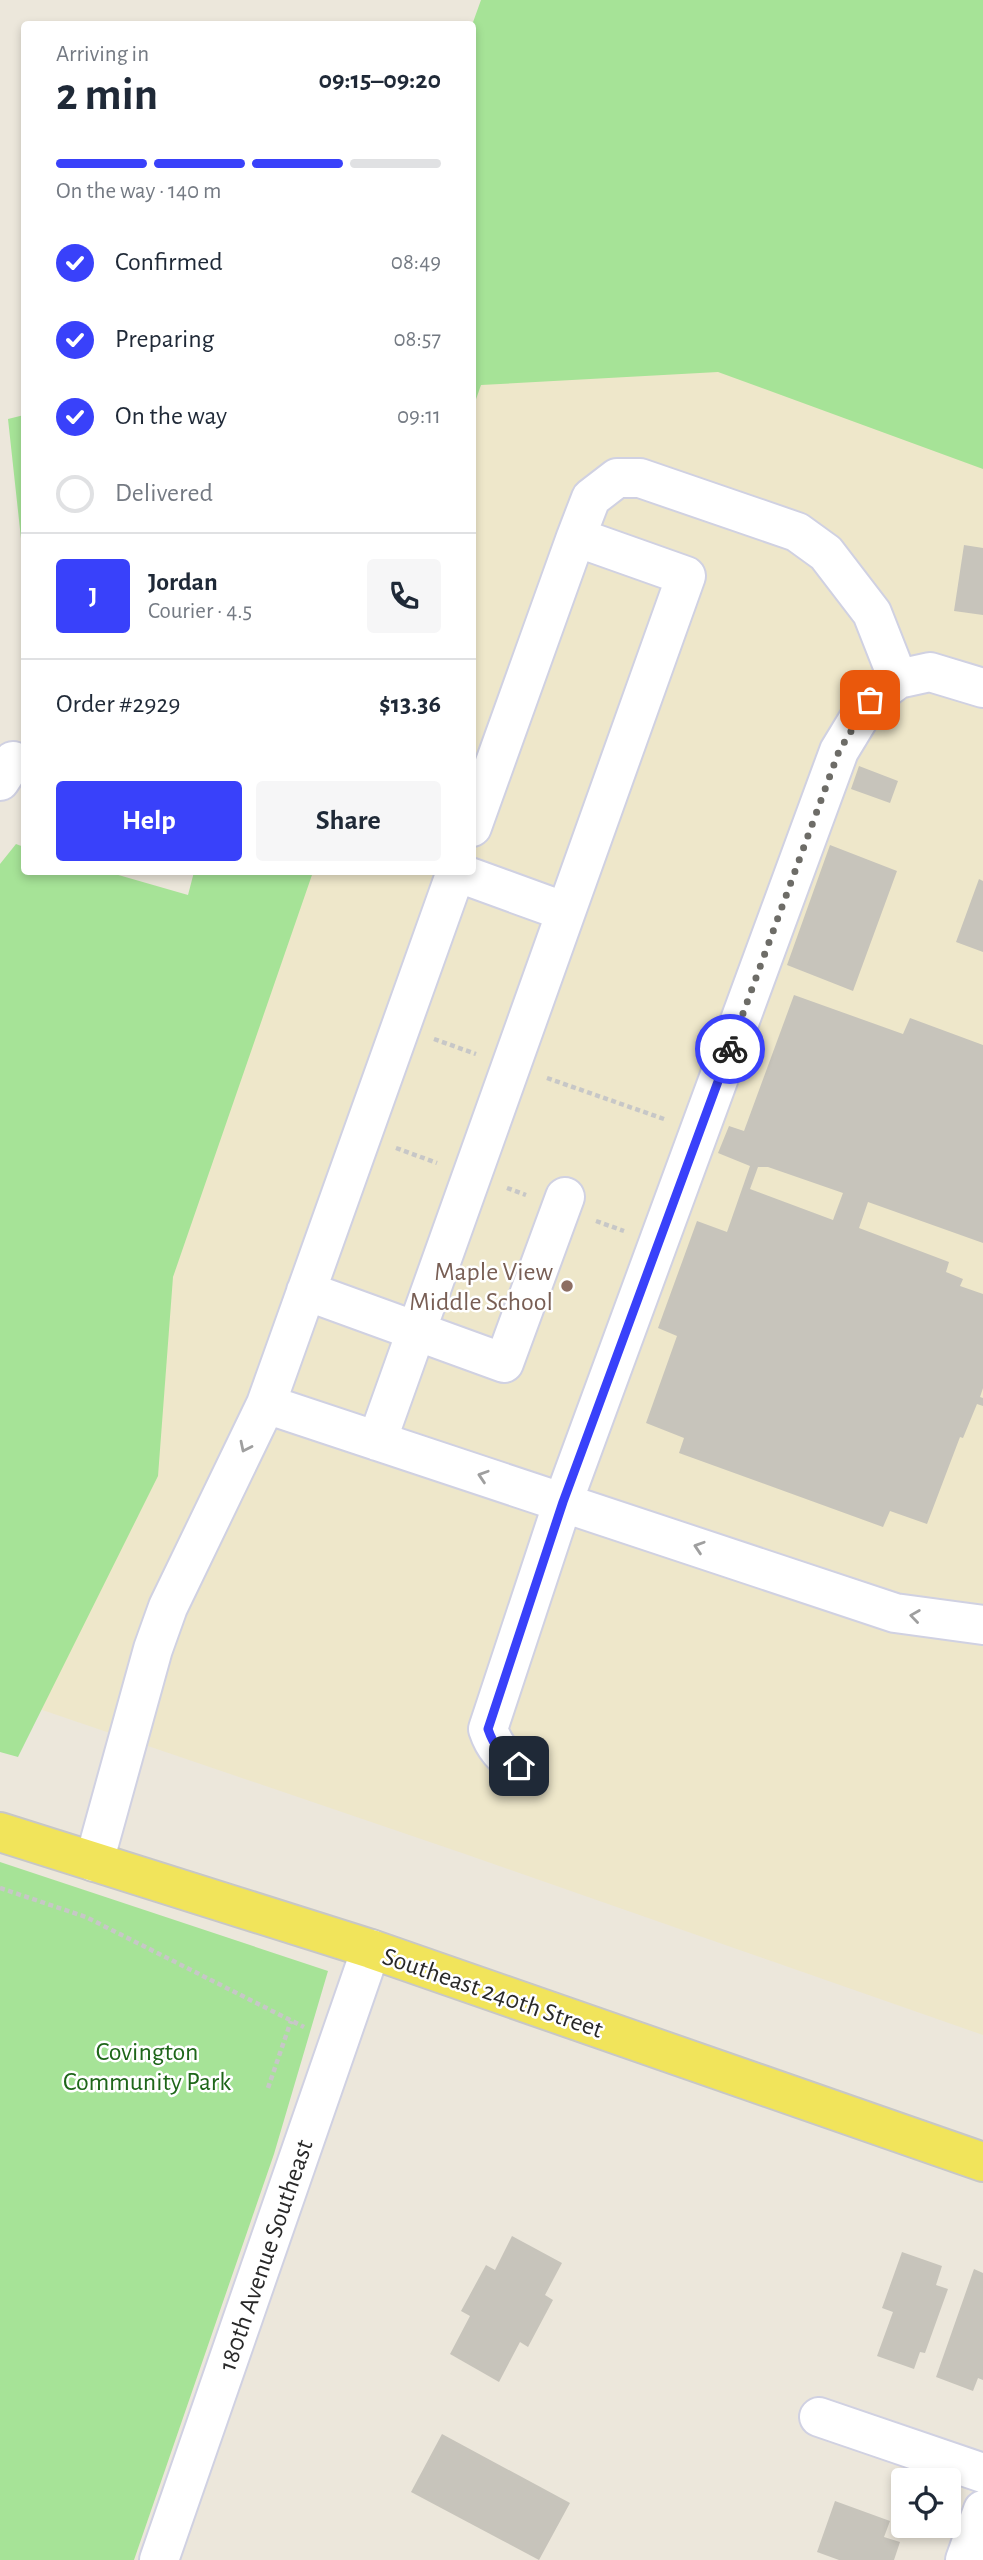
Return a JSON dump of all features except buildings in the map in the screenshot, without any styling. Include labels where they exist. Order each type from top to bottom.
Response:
[{"type":"main road","name":"Southeast 240th Street","points":[[0,1832],[371,1950],[983,2162]]},
{"type":"street","points":[[476,816],[591,498],[617,478],[640,478],[797,532],[826,553],[873,613],[898,679]]},
{"type":"street","points":[[377,1441],[686,576],[576,537]]},
{"type":"street","points":[[519,1766],[506,1758],[493,1744],[488,1729],[563,1502],[839,751],[870,700],[898,679],[930,672],[983,688]]},
{"type":"street","points":[[93,1862],[153,1649],[168,1607],[266,1404],[455,875]]},
{"type":"street","points":[[464,875],[566,912]]},
{"type":"street","points":[[306,1291],[504,1363],[565,1197]]},
{"type":"street","points":[[266,1404],[895,1613],[983,1625]]},
{"type":"street","name":"180th Avenue Southeast","points":[[159,2560],[371,1950]]},
{"type":"street","points":[[819,2417],[983,2473]]},
{"type":"street","points":[[965,2560],[983,2510]]},
{"type":"path","points":[[0,1888],[106,1926],[338,2045]]},
{"type":"path","points":[[268,2088],[291,2021]]},
{"type":"shaded area","name":"Maple View Middle School","points":[[983,0],[983,2035],[13,1700],[288,875],[476,875],[476,317]]},
{"type":"green space","points":[[481,0],[983,0],[983,469],[718,372],[481,385],[476,399],[476,21],[473,21]]},
{"type":"green space","points":[[21,416],[21,538],[8,419]]},
{"type":"green space","points":[[16,844],[21,846],[21,875],[118,875],[188,895],[193,875],[312,875],[173,1277],[158,1476],[18,1757],[0,1752],[0,864]]},
{"type":"green space","name":"Covington Community Park","points":[[0,1862],[328,1971],[274,2154],[134,2560],[0,2560]]},
{"type":"way so far","points":[[730,1049],[839,751],[870,700]]},
{"type":"place","name":"Maple View Middle School","points":[[567,1286]]},
{"type":"route","points":[[519,1766],[506,1758],[493,1744],[488,1729],[563,1502],[730,1049]]}]
